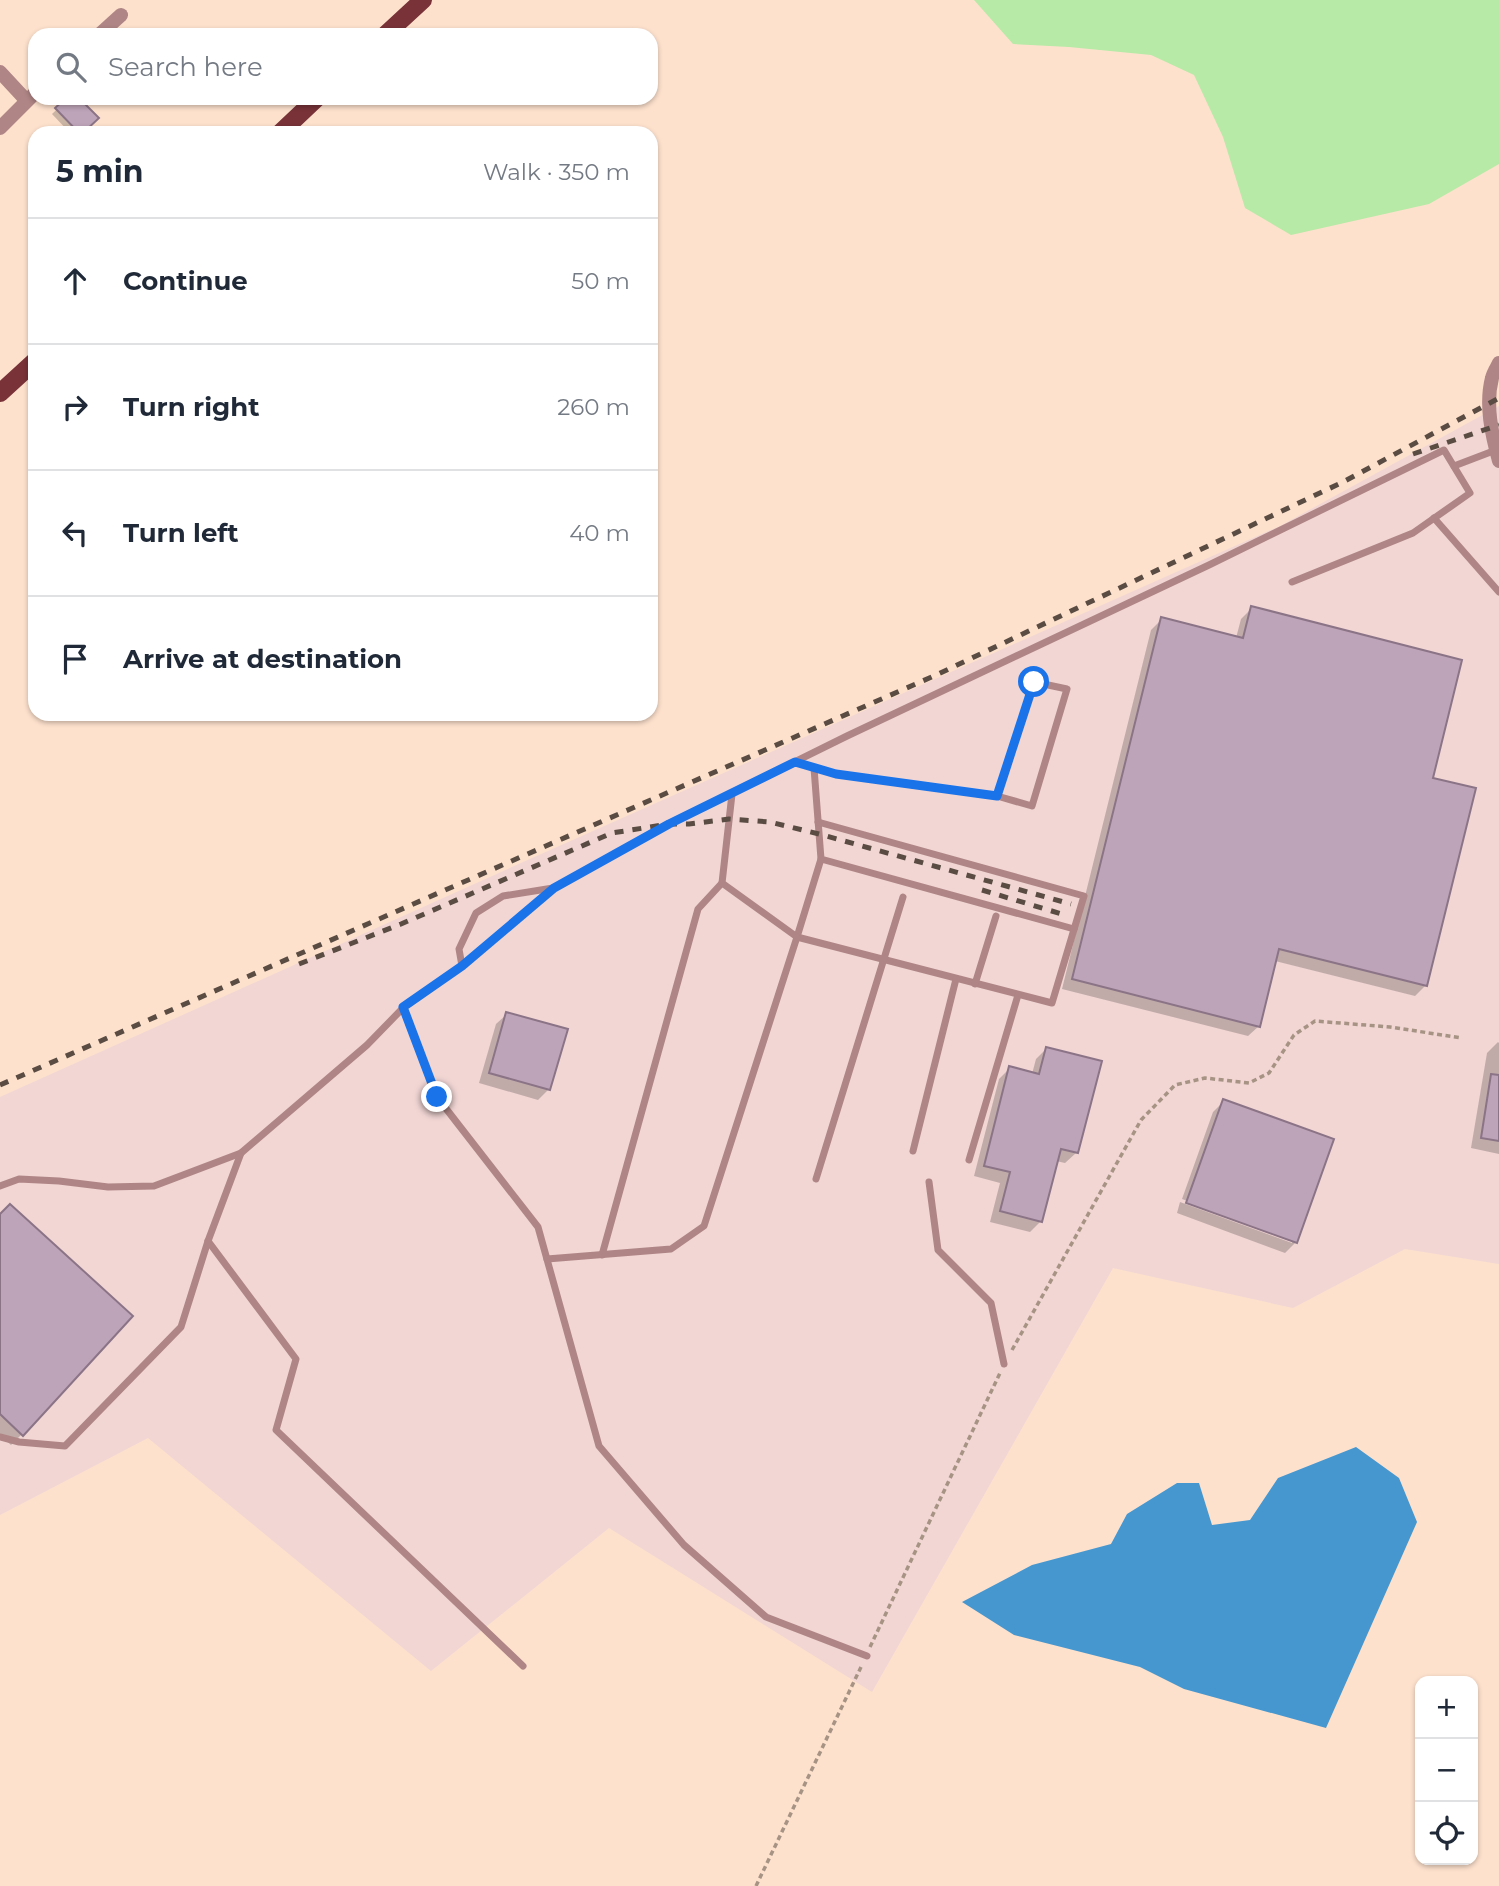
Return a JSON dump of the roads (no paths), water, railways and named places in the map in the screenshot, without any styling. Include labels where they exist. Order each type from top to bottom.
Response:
[{"type":"main road","points":[[393,28],[423,0]]},
{"type":"main road","points":[[287,126],[310,105]]},
{"type":"main road","points":[[0,393],[28,367]]},
{"type":"street","points":[[107,28],[121,15]]},
{"type":"street","points":[[0,72],[28,95]]},
{"type":"street","points":[[0,128],[28,100]]},
{"type":"street","points":[[1498,456],[1491,428],[1490,399],[1492,377],[1499,363]]},
{"type":"lane","points":[[0,1186],[19,1179],[108,1187],[154,1186],[241,1153],[367,1045],[403,1007],[462,966],[554,888],[669,824],[1444,450],[1469,493],[1413,533],[1292,582]]},
{"type":"lane","points":[[1454,466],[1498,456]]},
{"type":"lane","points":[[1434,518],[1499,592]]},
{"type":"lane","points":[[795,762],[836,774],[997,796],[1032,806],[1067,688],[1034,682],[997,796]]},
{"type":"lane","points":[[547,1259],[671,1249],[704,1226],[821,859],[814,768]]},
{"type":"lane","points":[[601,1255],[698,909],[722,883],[732,794]]},
{"type":"lane","points":[[722,883],[797,937],[1052,1003],[1084,896],[818,822]]},
{"type":"lane","points":[[821,859],[1074,929]]},
{"type":"lane","points":[[462,966],[459,949],[476,913],[503,896],[554,888]]},
{"type":"lane","points":[[816,1179],[903,897]]},
{"type":"lane","points":[[975,984],[996,916]]},
{"type":"lane","points":[[913,1151],[956,979]]},
{"type":"lane","points":[[970,1160],[1018,995]]},
{"type":"lane","points":[[403,1007],[437,1097],[538,1227],[599,1446],[684,1545],[766,1617],[867,1656]]},
{"type":"lane","points":[[0,1437],[19,1442],[65,1446],[181,1327],[208,1241],[241,1153]]},
{"type":"lane","points":[[929,1182],[938,1250],[991,1303],[1004,1364]]},
{"type":"lane","points":[[208,1241],[296,1359],[276,1430],[523,1666]]},
{"type":"water","points":[[1356,1447],[1399,1478],[1417,1522],[1326,1728],[1184,1689],[1140,1667],[1014,1635],[962,1602],[1032,1565],[1111,1544],[1127,1514],[1177,1483],[1199,1483],[1212,1525],[1250,1520],[1278,1478]]},
{"type":"railway","points":[[0,1085],[934,676],[1343,482],[1499,398]]},
{"type":"railway","points":[[1413,454],[1499,425]]},
{"type":"railway","points":[[299,964],[401,924],[612,833],[669,824],[729,819],[770,822],[819,834],[1071,904]]},
{"type":"railway","points":[[982,890],[1065,915]]}]
